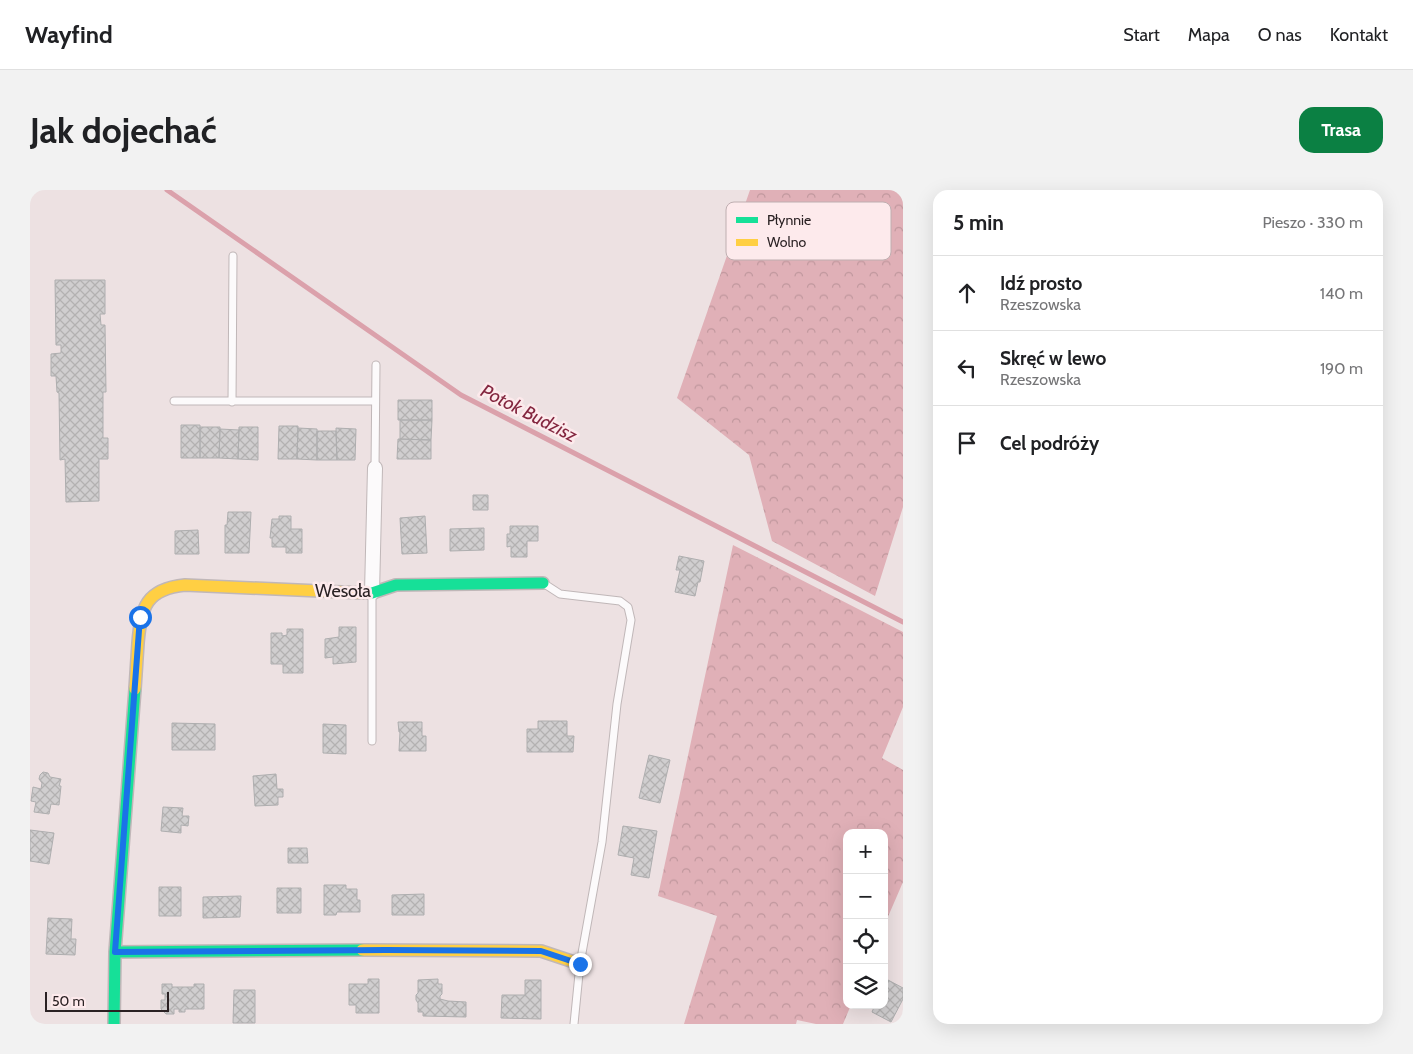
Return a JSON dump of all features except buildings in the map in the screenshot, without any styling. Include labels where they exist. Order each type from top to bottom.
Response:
[{"type":"street","points":[[372,593],[375,468]]},
{"type":"street","name":"Wesoła","points":[[115,952],[140,617],[148,602],[158,592],[170,586],[185,585],[372,593],[396,585],[543,583]]},
{"type":"street","points":[[114,1024],[115,952],[541,951],[580,964]]},
{"type":"lane","points":[[232,402],[234,256]]},
{"type":"lane","points":[[375,468],[376,365]]},
{"type":"lane","points":[[174,401],[375,401]]},
{"type":"lane","points":[[543,583],[560,594],[620,601],[628,607],[631,620],[617,704],[602,842],[580,964],[574,1024]]},
{"type":"lane","points":[[372,593],[372,741]]},
{"type":"green space","points":[[750,190],[903,190],[903,507],[875,596],[772,541],[749,455],[677,398],[726,258],[726,260],[891,260],[891,202],[746,202]]},
{"type":"green space","points":[[733,545],[903,632],[903,707],[882,758],[903,770],[903,882],[888,917],[888,829],[843,829],[843,1009],[849,1009],[843,1024],[816,1024],[797,1020],[796,1024],[684,1024],[717,916],[658,896]]},
{"type":"waterway","name":"Potok Budzisz","points":[[167,190],[461,395],[903,622]]},
{"type":"traffic: fast","points":[[363,593],[372,593],[396,585],[543,583]]},
{"type":"traffic: fast","points":[[114,1024],[115,952],[135,689]]},
{"type":"traffic: fast","points":[[115,952],[362,950]]},
{"type":"traffic: slow","points":[[135,689],[141,619],[148,602],[162,591],[185,585],[363,593]]},
{"type":"traffic: slow","points":[[362,950],[541,951],[580,964]]},
{"type":"route","points":[[140,617],[115,952],[541,951],[580,964]]}]
